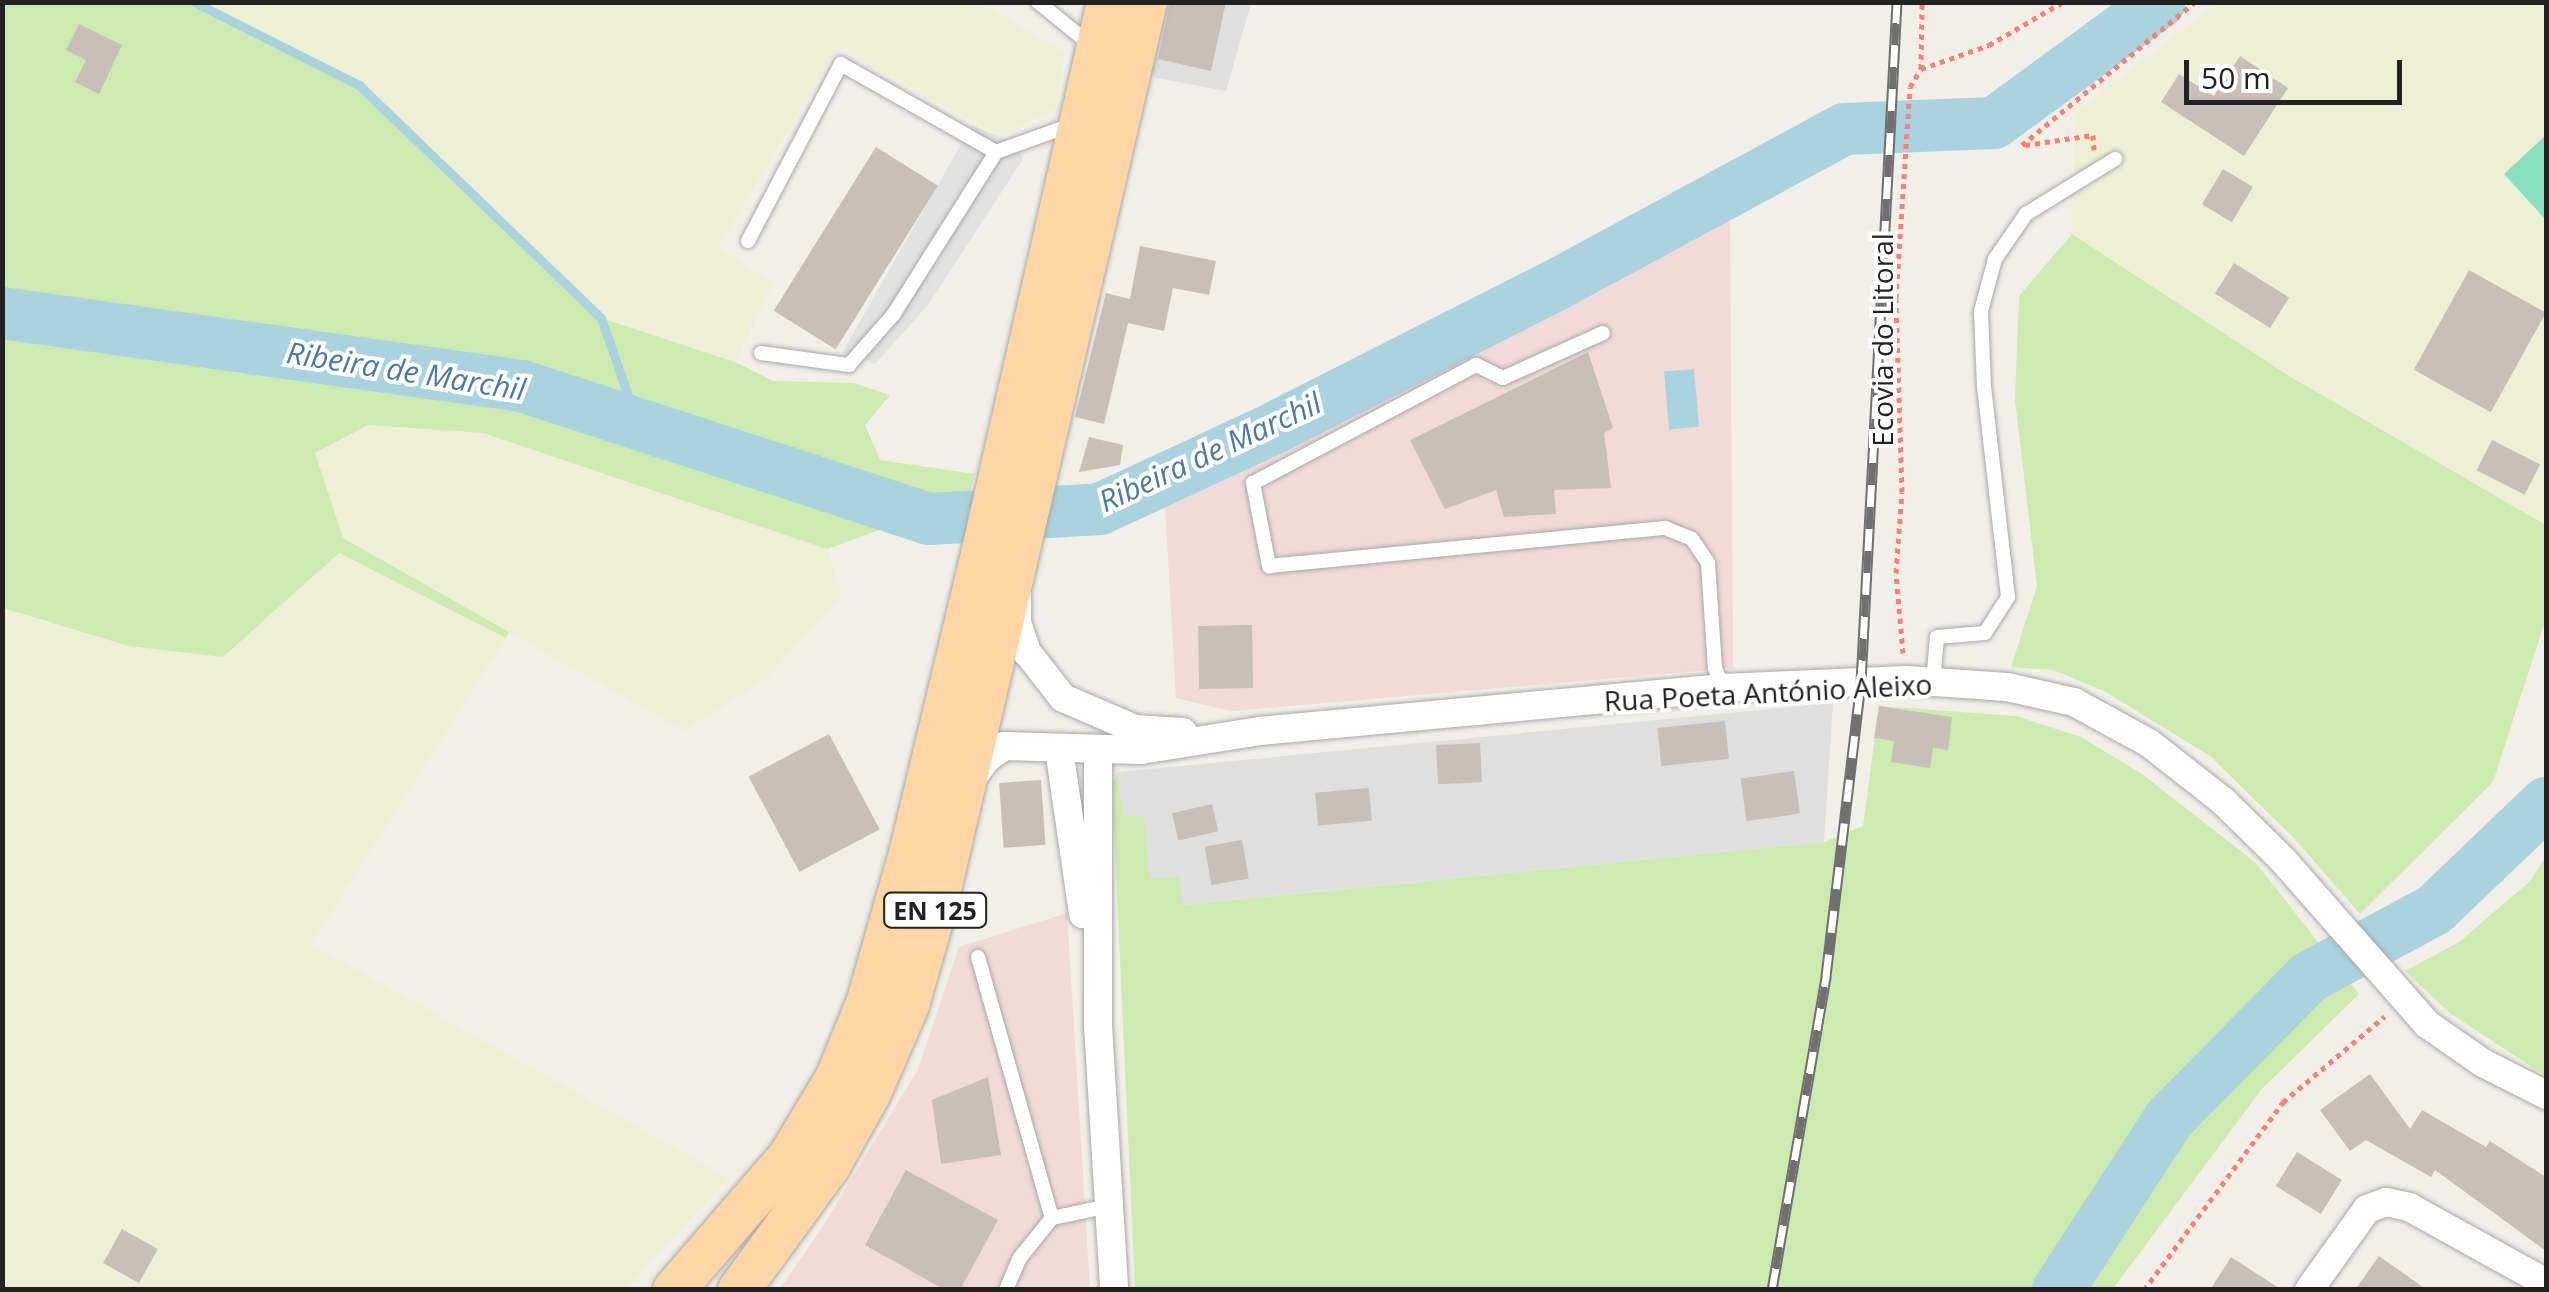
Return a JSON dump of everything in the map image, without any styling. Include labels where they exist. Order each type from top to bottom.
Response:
[{"type":"main road","points":[[1022,466],[1081,121],[1108,2]]},
{"type":"main road","points":[[674,1290],[789,1157],[837,1078],[868,1000],[999,560],[1146,2]]},
{"type":"main road","name":"EN 125","points":[[738,1290],[818,1182],[870,1093],[908,1004],[965,788],[999,560]]},
{"type":"street","name":"Rua Poeta António Aleixo","points":[[999,560],[1027,652],[1062,698],[1135,729],[1260,731]]},
{"type":"street","name":"Rua Poeta António Aleixo","points":[[965,788],[987,758],[1004,746],[1141,750],[1260,731],[1724,688],[1920,681],[2007,687],[2074,702],[2149,744],[2223,801],[2282,859],[2427,1024],[2483,1064],[2546,1095]]},
{"type":"street","points":[[1059,748],[1098,1025]]},
{"type":"street","points":[[1098,751],[1098,1025],[1114,1290]]},
{"type":"street","points":[[2309,1290],[2367,1210],[2386,1202],[2409,1208],[2546,1283]]},
{"type":"lane","points":[[1038,2],[1097,49]]},
{"type":"lane","points":[[748,241],[841,64],[996,152]]},
{"type":"lane","points":[[761,353],[849,364],[892,316],[996,152],[1081,121]]},
{"type":"lane","points":[[1920,681],[1937,636],[1984,632],[2008,597],[1984,387],[1982,311],[1995,260],[2026,214],[2115,159]]},
{"type":"lane","points":[[1603,333],[1502,378],[1476,366],[1254,483],[1269,566],[1665,528],[1692,539],[1708,564],[1715,668],[1724,688]]},
{"type":"lane","points":[[978,957],[1052,1218]]},
{"type":"lane","points":[[1006,1290],[1019,1259],[1052,1218],[1109,1206]]},
{"type":"path","points":[[1922,2],[1921,69],[1989,45],[2062,2]]},
{"type":"path","points":[[2096,170],[2093,135],[2022,145],[2194,2]]},
{"type":"path","name":"Ecovia do Litoral","points":[[1920,681],[1896,573],[1902,492],[1896,298],[1910,86],[1921,69]]},
{"type":"path","points":[[2144,1290],[2283,1102],[2404,999]]},
{"type":"shaded area","points":[[1159,3],[1251,3],[1226,91],[1142,75]]},
{"type":"shaded area","points":[[972,125],[1016,145],[1023,159],[928,305],[875,364],[842,353]]},
{"type":"shaded area","points":[[1730,209],[1733,668],[1231,711],[1176,698],[1165,506]]},
{"type":"shaded area","points":[[1833,703],[1824,842],[1182,905],[1179,878],[1150,880],[1144,816],[1123,817],[1118,772]]},
{"type":"shaded area","points":[[1067,913],[1090,1289],[779,1290],[823,1226],[918,1069],[959,947]]},
{"type":"green space","points":[[3,3],[194,3],[359,85],[601,318],[735,362],[773,381],[854,383],[890,395],[865,425],[880,460],[975,474],[956,539],[885,528],[827,549],[483,433],[368,425],[315,453],[343,538],[509,632],[506,638],[339,553],[223,657],[129,646],[3,608]]},
{"type":"green space","points":[[194,3],[981,3],[1065,52],[1056,108],[999,137],[838,46],[718,248],[774,283],[735,362],[601,318],[359,85]]},
{"type":"green space","points":[[2218,3],[2546,3],[2546,525],[2289,376],[2072,234],[2076,111]]},
{"type":"green space","points":[[2546,135],[2546,220],[2504,174]]},
{"type":"green space","points":[[2072,234],[2289,376],[2546,525],[2546,618],[2493,782],[2360,914],[2294,838],[2210,756],[2104,691],[2053,670],[2011,667],[2037,586],[2015,400],[2019,296]]},
{"type":"green space","points":[[368,425],[483,433],[827,549],[842,596],[766,679],[684,731],[343,538],[315,453]]},
{"type":"green space","points":[[339,553],[506,638],[311,944],[729,1178],[626,1289],[3,1289],[2,608],[45,622],[223,657]]},
{"type":"green space","points":[[1879,706],[2016,716],[2081,737],[2142,774],[2256,863],[2359,994],[2261,1090],[2113,1289],[1135,1289],[1112,784],[1118,772],[1123,817],[1144,815],[1150,879],[1179,877],[1183,905],[1824,842],[1863,826]]},
{"type":"green space","points":[[2546,857],[2546,1076],[2451,1014],[2405,971],[2459,942],[2529,882]]},
{"type":"water","points":[[1694,369],[1699,427],[1669,429],[1664,372]]},
{"type":"building","points":[[1170,2],[1226,2],[1211,71],[1158,59]]},
{"type":"building","points":[[79,24],[122,45],[99,94],[75,82],[86,60],[66,50]]},
{"type":"building","points":[[2240,56],[2288,88],[2244,156],[2161,102],[2179,74],[2214,96]]},
{"type":"building","points":[[876,147],[938,186],[836,349],[774,311]]},
{"type":"building","points":[[2223,169],[2253,187],[2232,222],[2202,204]]},
{"type":"building","points":[[1140,246],[1216,261],[1209,295],[1173,288],[1164,331],[1128,323],[1104,424],[1075,417],[1106,293],[1130,299]]},
{"type":"building","points":[[2234,263],[2289,297],[2270,328],[2215,294]]},
{"type":"building","points":[[2469,270],[2546,313],[2491,412],[2414,370]]},
{"type":"building","points":[[1588,352],[1613,428],[1604,433],[1611,488],[1554,490],[1556,514],[1504,517],[1496,490],[1445,509],[1410,440]]},
{"type":"building","points":[[1089,437],[1123,445],[1120,465],[1079,472]]},
{"type":"building","points":[[2492,440],[2540,465],[2525,495],[2477,470]]},
{"type":"building","points":[[1252,625],[1253,688],[1199,689],[1198,626]]},
{"type":"building","points":[[1879,706],[1952,717],[1948,750],[1933,748],[1930,768],[1891,762],[1894,741],[1874,738]]},
{"type":"building","points":[[1725,721],[1729,759],[1661,766],[1657,728]]},
{"type":"building","points":[[829,734],[880,829],[799,872],[749,777]]},
{"type":"building","points":[[1480,743],[1482,782],[1438,784],[1436,745]]},
{"type":"building","points":[[1794,771],[1800,814],[1747,821],[1741,779]]},
{"type":"building","points":[[1041,780],[1046,845],[1004,848],[999,783]]},
{"type":"building","points":[[1369,788],[1372,821],[1318,826],[1315,793]]},
{"type":"building","points":[[1212,804],[1218,831],[1178,841],[1172,813]]},
{"type":"building","points":[[1242,840],[1249,878],[1211,885],[1205,847]]},
{"type":"building","points":[[2370,1074],[2410,1129],[2422,1110],[2486,1147],[2490,1141],[2546,1177],[2546,1251],[2435,1170],[2431,1177],[2366,1140],[2350,1151],[2320,1110]]},
{"type":"building","points":[[988,1077],[1001,1155],[941,1164],[932,1100]]},
{"type":"building","points":[[2297,1152],[2342,1180],[2321,1214],[2276,1186]]},
{"type":"building","points":[[906,1170],[998,1220],[960,1290],[945,1290],[865,1245]]},
{"type":"building","points":[[122,1229],[158,1249],[139,1283],[103,1263]]},
{"type":"building","points":[[2379,1256],[2427,1290],[2355,1290]]},
{"type":"building","points":[[2231,1257],[2282,1290],[2210,1290]]},
{"type":"waterway","points":[[194,2],[359,85],[601,318],[638,424]]},
{"type":"waterway","name":"Ribeira de Marchil","points":[[2,313],[522,386],[929,519],[1100,509],[1272,429],[1556,285],[1844,129],[1994,123],[2160,2]]},
{"type":"waterway","points":[[2058,1290],[2169,1119],[2309,977],[2434,910],[2546,803]]},
{"type":"railway","points":[[1772,1290],[1826,976],[1861,682],[1897,2]]}]
